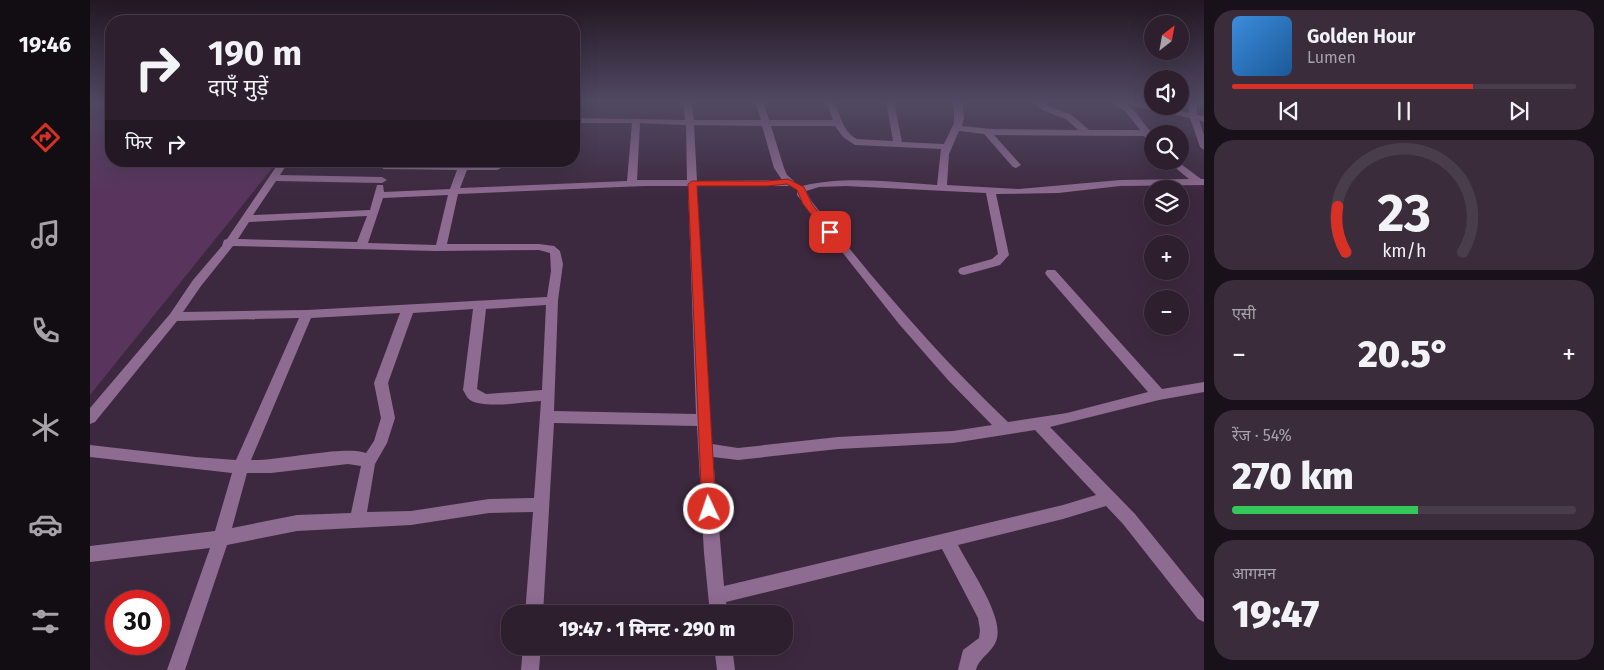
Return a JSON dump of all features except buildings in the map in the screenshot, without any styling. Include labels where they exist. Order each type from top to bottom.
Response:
[{"type":"street","points":[[632,184],[635,132]]},
{"type":"street","points":[[690,132],[704,420],[712,553],[718,605]]},
{"type":"street","points":[[768,132],[779,168],[788,182],[801,189],[808,204],[880,295],[974,400],[1006,430]]},
{"type":"street","points":[[844,132],[855,142],[947,147]]},
{"type":"street","points":[[896,132],[898,145]]},
{"type":"street","points":[[942,188],[944,159],[947,147],[956,132]]},
{"type":"street","points":[[987,132],[1016,165]]},
{"type":"street","points":[[1091,132],[1144,136]]},
{"type":"street","points":[[1199,132],[1204,147]]},
{"type":"street","points":[[90,418],[174,317],[208,269],[226,248],[228,242],[280,167]]},
{"type":"street","points":[[360,246],[374,213],[386,167]]},
{"type":"street","points":[[441,248],[454,192],[464,167]]},
{"type":"street","points":[[1183,170],[1200,182]]},
{"type":"street","points":[[274,178],[382,180]]},
{"type":"street","points":[[378,195],[632,184],[767,184],[788,182]]},
{"type":"street","points":[[801,189],[819,184],[839,183],[991,192],[1058,190],[1120,183],[1200,182]]},
{"type":"street","points":[[964,271],[996,262],[1004,255],[991,192]]},
{"type":"street","points":[[244,219],[374,213]]},
{"type":"street","points":[[228,242],[441,248],[550,248],[555,251],[558,262],[552,301],[548,417],[540,504],[534,605]]},
{"type":"street","points":[[1052,273],[1159,395]]},
{"type":"street","points":[[174,317],[306,314],[552,301]]},
{"type":"street","points":[[480,305],[470,390],[476,396],[486,399],[549,395]]},
{"type":"street","points":[[358,520],[366,486],[368,463],[380,443],[388,418],[381,384],[408,308]]},
{"type":"street","points":[[176,670],[221,538],[241,467],[306,314]]},
{"type":"street","points":[[706,450],[738,454],[838,443],[953,437],[1066,419],[1159,395],[1204,387]]},
{"type":"street","points":[[548,417],[704,420]]},
{"type":"street","points":[[1038,424],[1109,498],[1146,540],[1204,613]]},
{"type":"street","points":[[90,451],[216,466],[284,465],[352,458],[362,458],[368,463]]},
{"type":"street","points":[[717,596],[1063,512],[1109,498]]},
{"type":"street","points":[[90,554],[221,538],[297,523],[411,518],[504,504],[540,504]]},
{"type":"street","points":[[946,540],[986,616],[990,630],[989,638],[984,647],[970,657],[967,670]]},
{"type":"street","points":[[530,670],[531,655]]},
{"type":"street","points":[[724,655],[726,670]]},
{"type":"shaded area","points":[[90,132],[105,132],[105,167],[273,167],[90,395]]},
{"type":"route","points":[[709,509],[692,184],[767,184],[788,182],[801,189],[802,195],[808,204],[830,232]]}]
